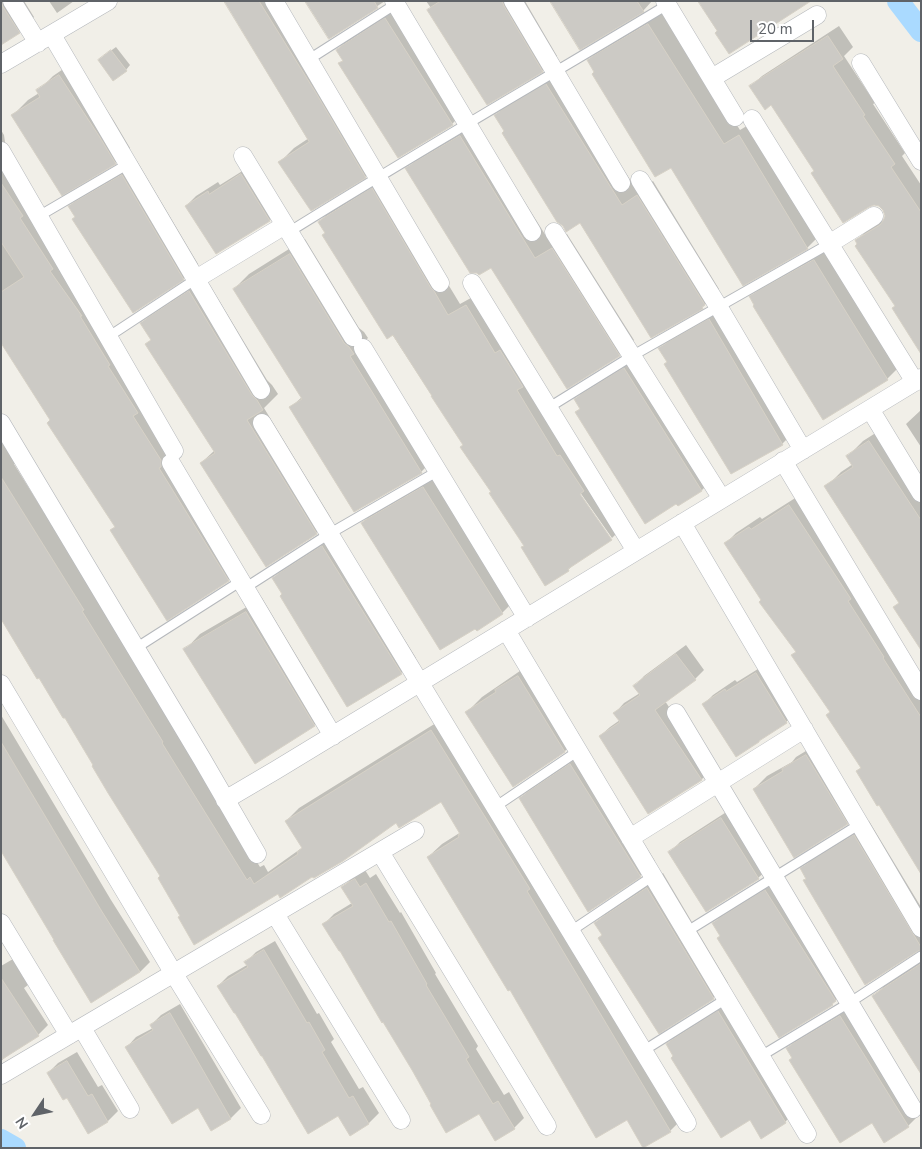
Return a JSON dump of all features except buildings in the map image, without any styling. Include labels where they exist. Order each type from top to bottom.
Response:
[{"type":"street","points":[[12,1],[45,39],[128,164],[261,390]]},
{"type":"street","points":[[1,64],[108,1]]},
{"type":"street","points":[[274,1],[440,283]]},
{"type":"street","points":[[514,1],[621,183]]},
{"type":"street","points":[[397,2],[532,232]]},
{"type":"street","points":[[226,800],[918,380],[744,118],[712,78],[666,3]]},
{"type":"street","points":[[712,78],[817,15]]},
{"type":"street","points":[[860,63],[921,161]]},
{"type":"street","points":[[1,151],[108,337],[243,584],[333,736]]},
{"type":"street","points":[[243,156],[527,618]]},
{"type":"street","points":[[640,180],[718,306],[802,450]]},
{"type":"street","points":[[829,244],[874,216]]},
{"type":"street","points":[[196,279],[287,229]]},
{"type":"street","points":[[554,232],[722,499]]},
{"type":"street","points":[[472,283],[636,551]]},
{"type":"street","points":[[870,409],[921,493]]},
{"type":"street","points":[[1,423],[257,854]]},
{"type":"street","points":[[262,423],[688,1124]]},
{"type":"street","points":[[783,462],[921,691]]},
{"type":"street","points":[[682,523],[921,928]]},
{"type":"street","points":[[506,630],[807,1134]]},
{"type":"street","points":[[1,684],[174,974],[261,1114]]},
{"type":"street","points":[[676,713],[912,1110]]},
{"type":"street","points":[[630,838],[804,730]]},
{"type":"street","points":[[1,1075],[415,831]]},
{"type":"street","points":[[380,852],[548,1126]]},
{"type":"street","points":[[275,914],[402,1120]]},
{"type":"street","points":[[2,928],[130,1109]]},
{"type":"lane","points":[[308,60],[397,2]]},
{"type":"lane","points":[[287,229],[556,72],[666,3]]},
{"type":"lane","points":[[39,216],[128,164]]},
{"type":"lane","points":[[548,408],[632,356],[829,244]]},
{"type":"lane","points":[[108,337],[196,279]]},
{"type":"lane","points":[[136,648],[438,471]]},
{"type":"lane","points":[[495,807],[578,751]]},
{"type":"lane","points":[[686,932],[860,824]]},
{"type":"lane","points":[[570,931],[653,876]]},
{"type":"lane","points":[[761,1056],[849,1003],[921,956]]},
{"type":"lane","points":[[643,1051],[726,999]]},
{"type":"waterway","points":[[898,1],[921,31]]},
{"type":"waterway","points":[[1,1140],[15,1148]]}]
